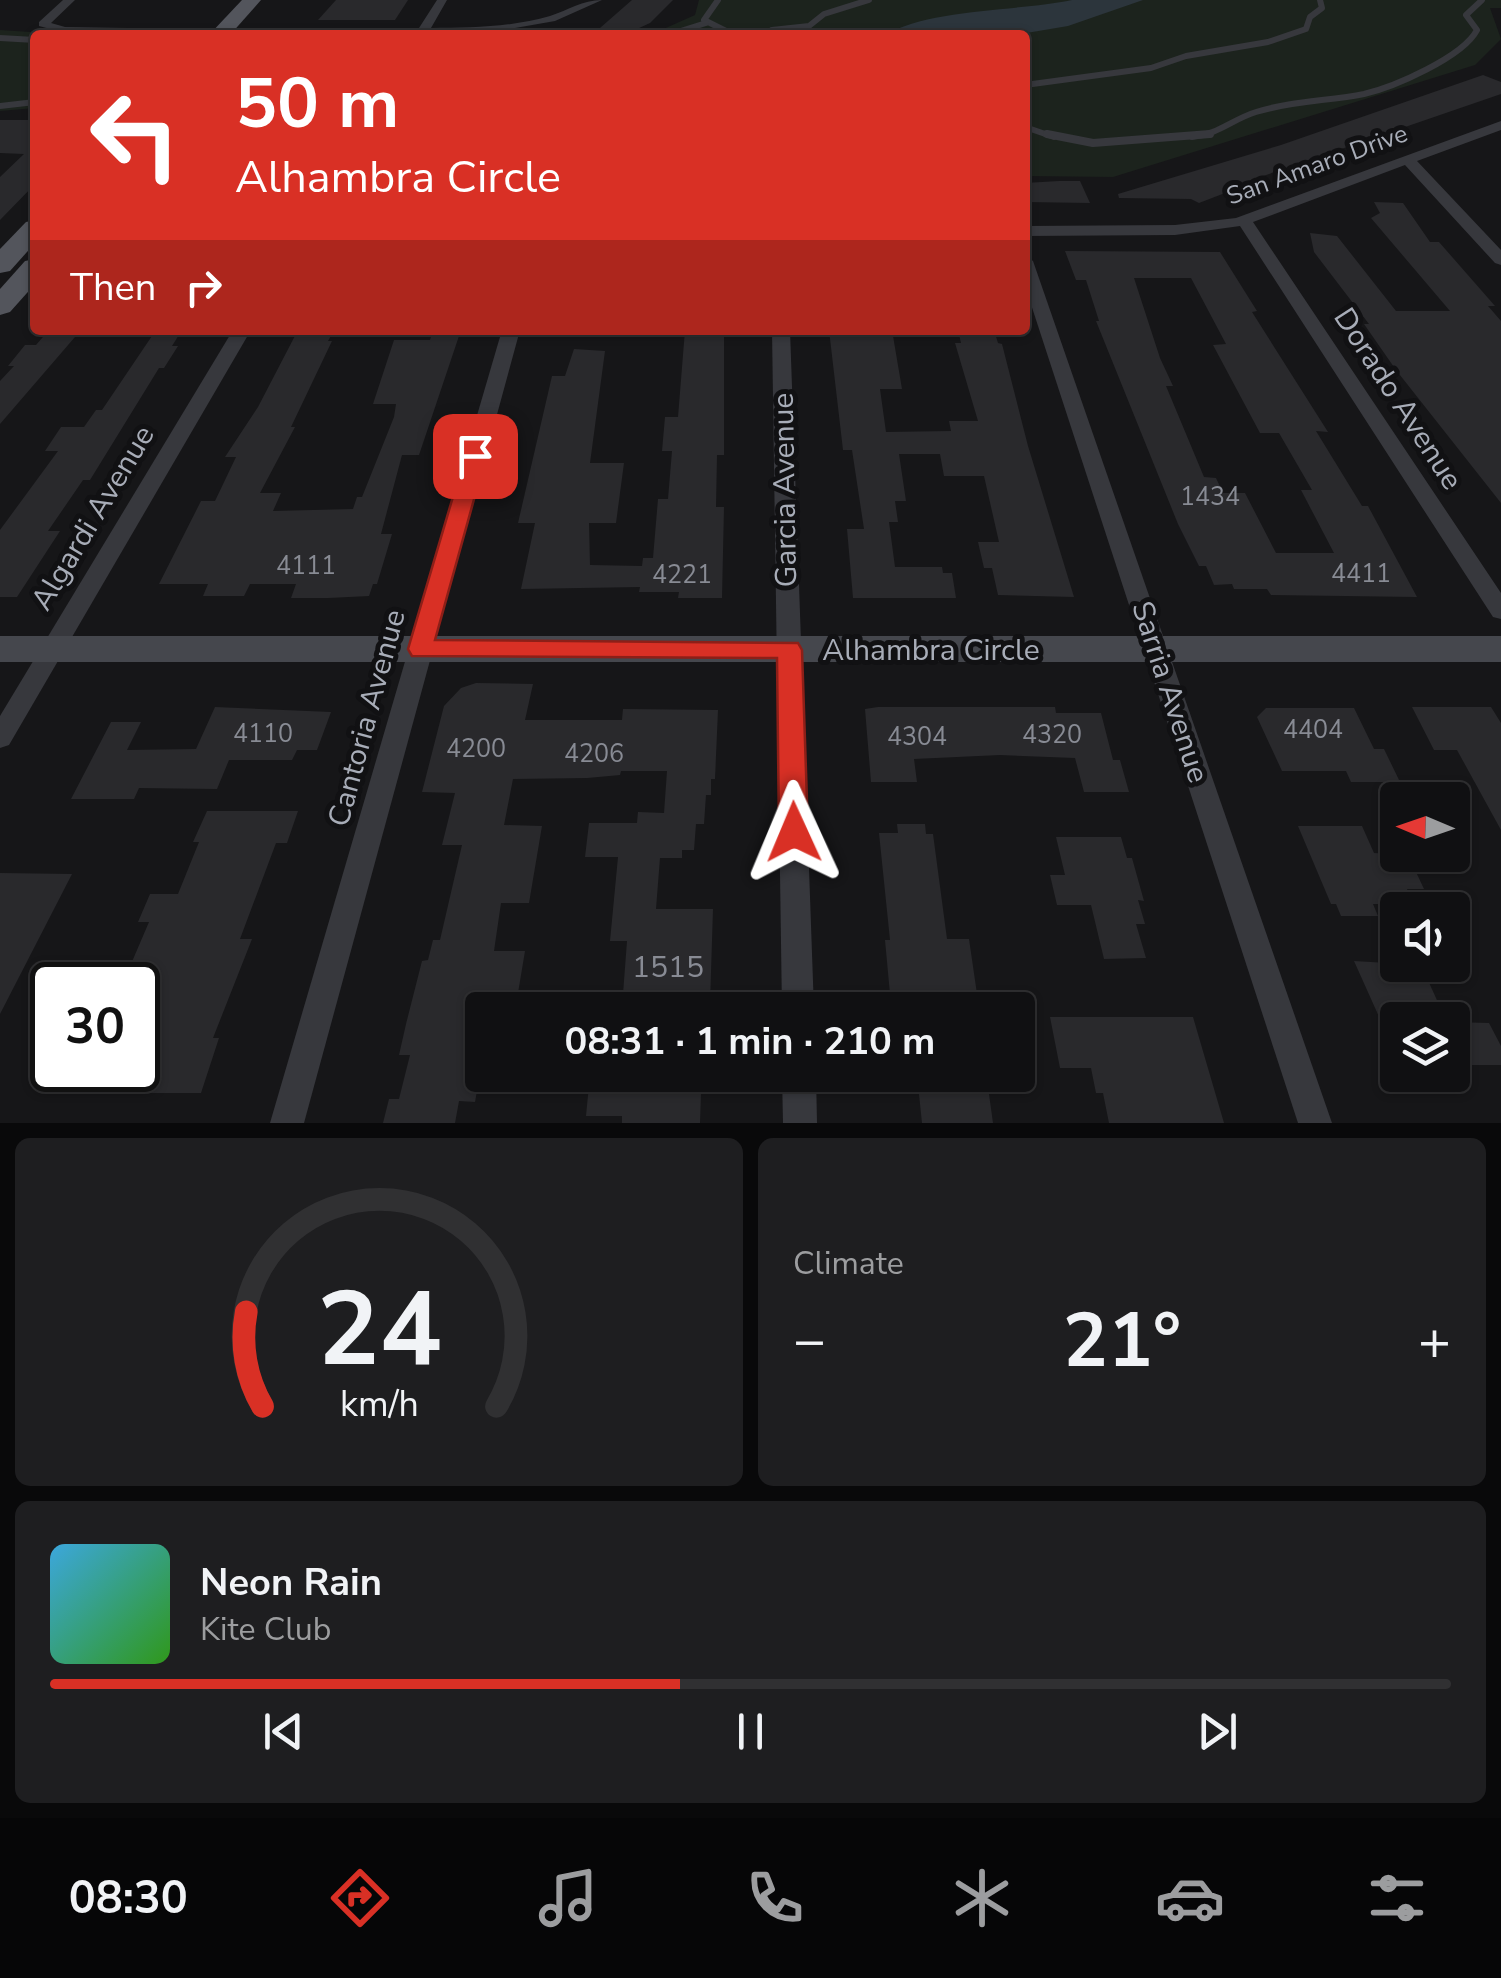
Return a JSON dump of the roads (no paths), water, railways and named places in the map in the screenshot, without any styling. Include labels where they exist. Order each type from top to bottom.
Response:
[{"type":"main road","points":[[224,30],[252,0]]},
{"type":"main road","points":[[250,30],[277,0]]},
{"type":"main road","points":[[0,265],[30,234]]},
{"type":"main road","points":[[0,306],[30,273]]},
{"type":"street","points":[[70,0],[42,24],[75,30]]},
{"type":"street","points":[[424,30],[442,0]]},
{"type":"street","points":[[488,30],[571,13],[597,0]]},
{"type":"street","name":"San Amaro Drive","points":[[1030,231],[1175,230],[1244,220],[1501,125]]},
{"type":"street","points":[[1408,160],[1501,260]]},
{"type":"street","name":"Dorado Avenue","points":[[1244,220],[1501,611]]},
{"type":"street","name":"Sarria Avenue","points":[[1030,275],[1314,1123]]},
{"type":"street","name":"Algardi Avenue","points":[[0,738],[239,335]]},
{"type":"street","name":"Cantoria Avenue","points":[[287,1123],[511,335]]},
{"type":"street","name":"Garcia Avenue","points":[[781,335],[798,992]]},
{"type":"street","name":"Alhambra Circle","points":[[0,649],[1501,649]]},
{"type":"street","points":[[799,1092],[800,1123]]},
{"type":"lane","points":[[706,23],[705,18],[718,0]]},
{"type":"lane","points":[[772,30],[809,26],[824,14],[869,0]]},
{"type":"lane","points":[[1030,84],[1143,69],[1186,56],[1278,39],[1306,30],[1310,17],[1323,6],[1320,0]]},
{"type":"lane","points":[[1030,129],[1092,143],[1196,137],[1224,130],[1256,112],[1359,96],[1447,59],[1472,40],[1478,30],[1467,12],[1482,0]]},
{"type":"lane","points":[[684,30],[706,23],[722,30]]},
{"type":"lane","points":[[0,38],[30,40]]},
{"type":"lane","points":[[0,106],[30,103]]}]
